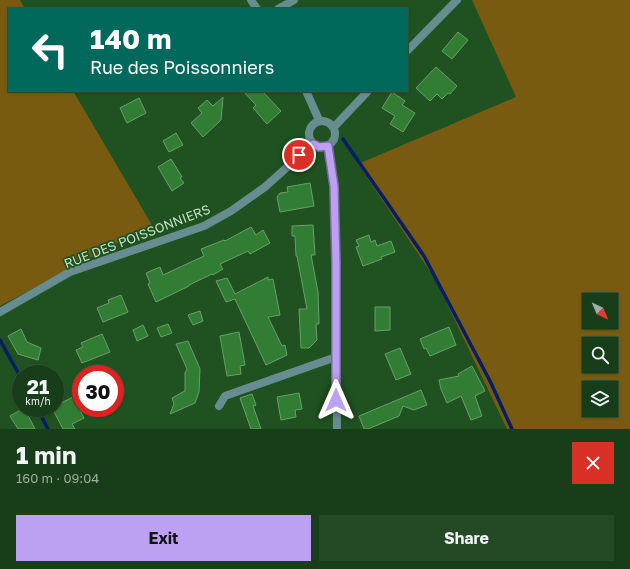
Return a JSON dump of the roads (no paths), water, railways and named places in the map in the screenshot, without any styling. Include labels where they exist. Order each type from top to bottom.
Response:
[{"type":"street","points":[[280,8],[294,0]]},
{"type":"street","points":[[408,50],[457,0]]},
{"type":"street","points":[[306,92],[319,120]]},
{"type":"street","points":[[334,127],[367,92]]},
{"type":"street","points":[[319,120],[328,121],[334,127],[336,135],[334,140],[328,146],[319,147],[313,144],[309,137],[312,125],[319,120]]},
{"type":"street","name":"RUE DES POISSONNIERS","points":[[0,312],[70,272],[204,226],[231,211],[266,187],[313,144]]},
{"type":"street","points":[[328,146],[334,186],[336,263],[336,429]]},
{"type":"street","points":[[219,406],[225,396],[336,357]]},
{"type":"waterway","points":[[343,139],[424,256],[490,381],[512,429]]},
{"type":"waterway","points":[[0,340],[14,365]]},
{"type":"waterway","points":[[42,417],[48,429]]}]
